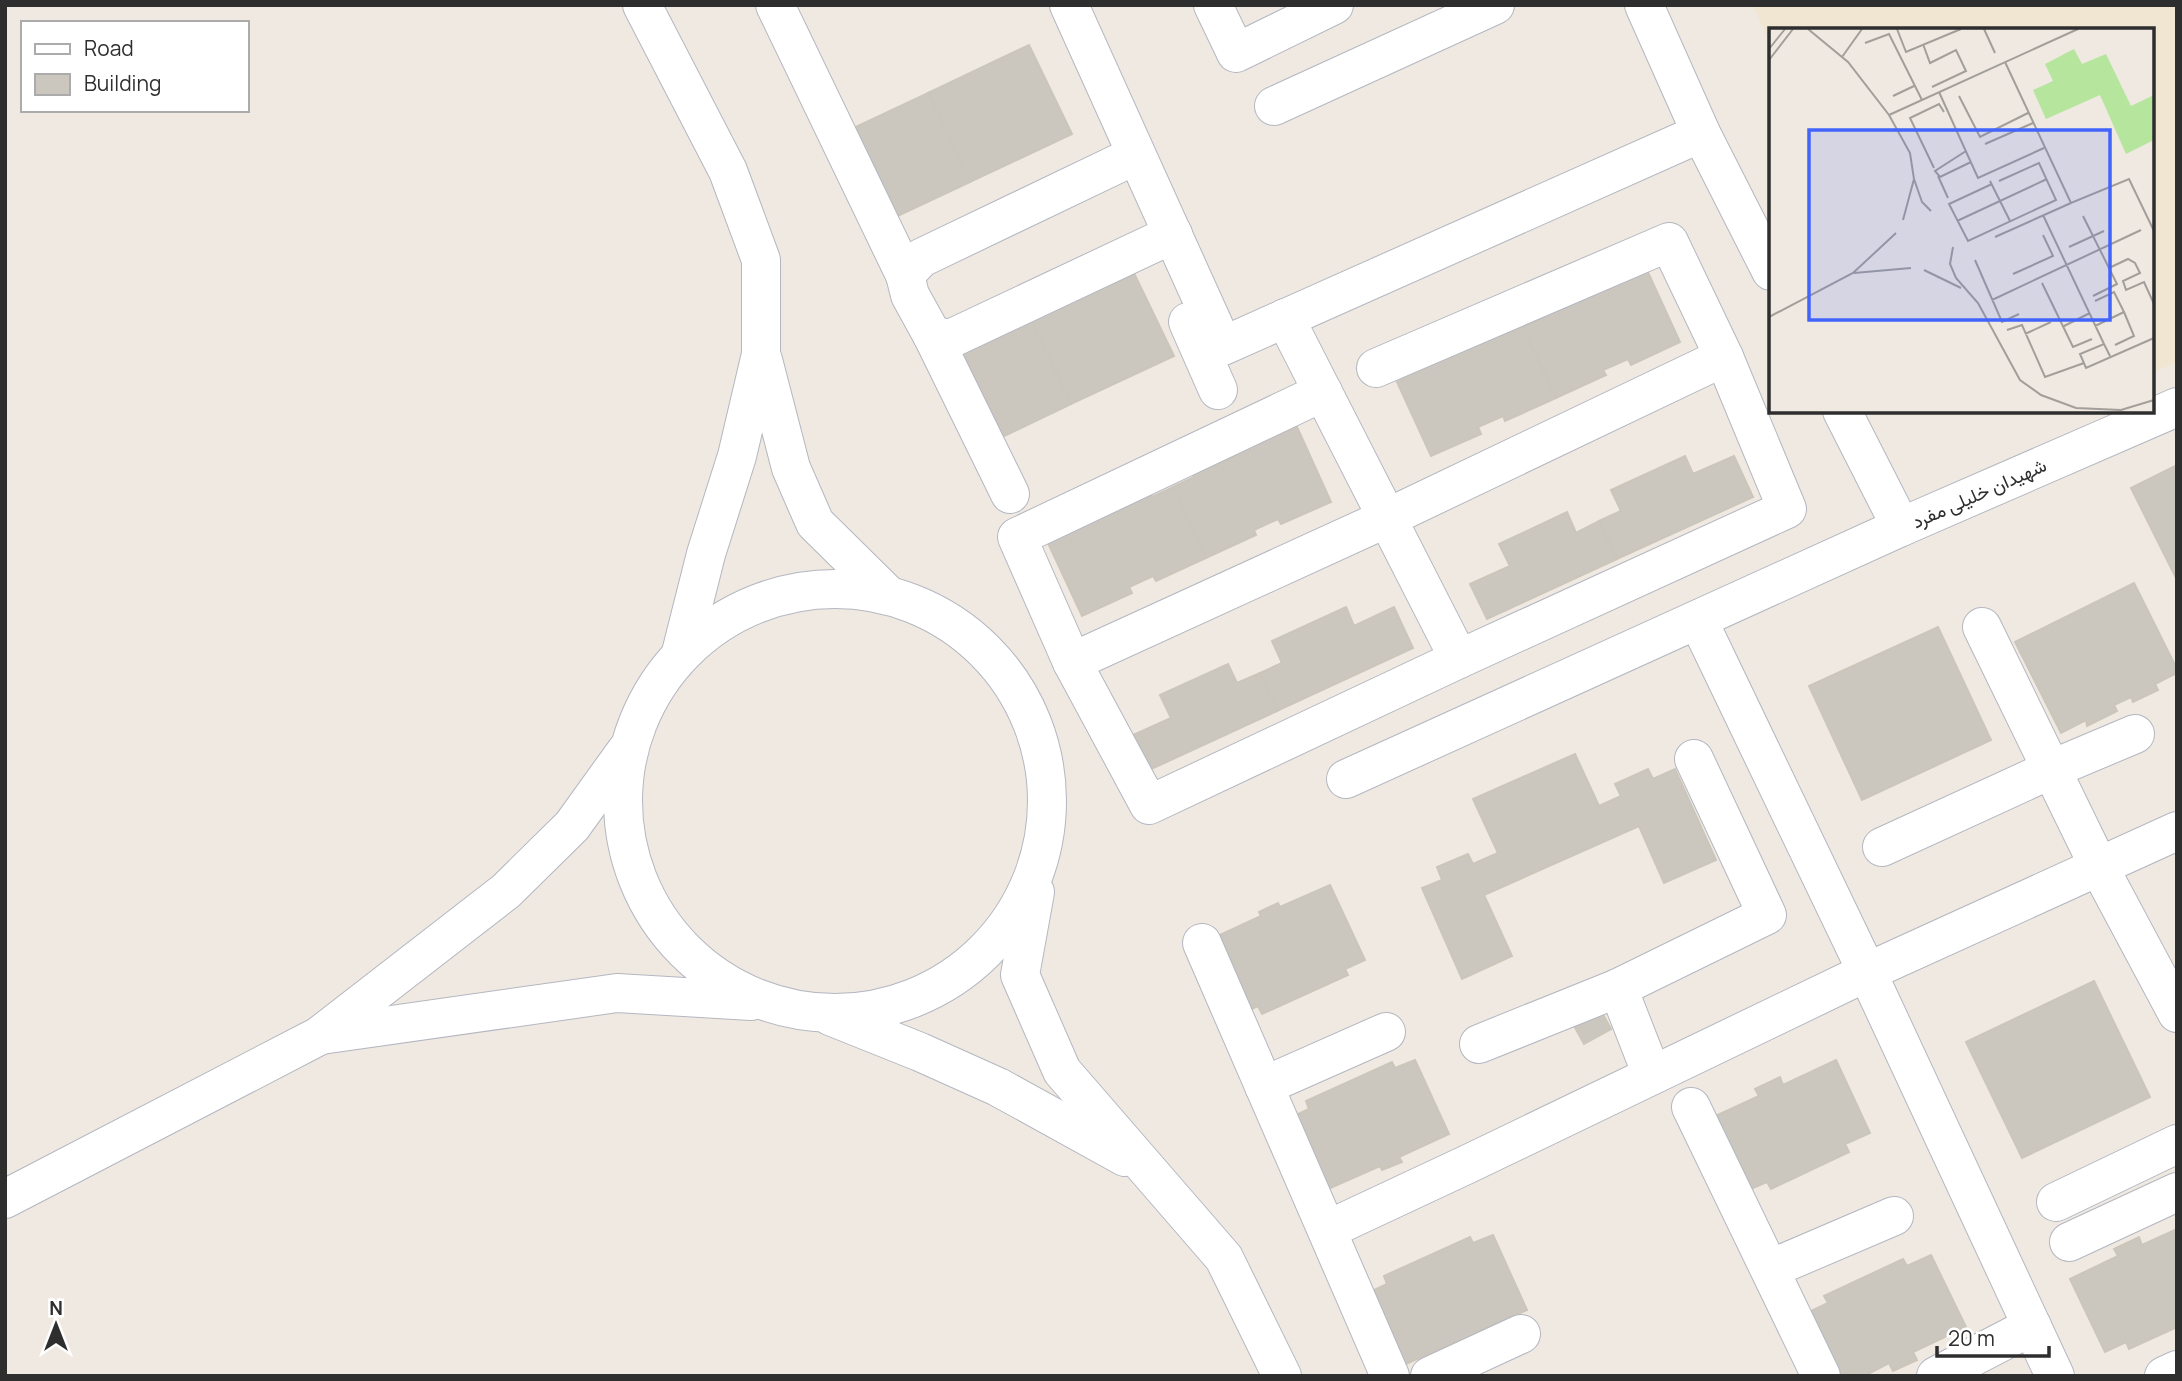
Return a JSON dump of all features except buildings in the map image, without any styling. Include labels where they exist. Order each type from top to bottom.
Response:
[{"type":"street","points":[[642,5],[729,171],[761,260],[761,354],[737,456],[706,554],[681,653]]},
{"type":"street","points":[[775,5],[905,275],[910,295],[1010,494]]},
{"type":"street","points":[[1040,5],[1127,159]]},
{"type":"street","points":[[1069,5],[1127,159],[1163,239],[1218,390]]},
{"type":"street","points":[[1213,5],[1236,53],[1334,5]]},
{"type":"street","points":[[1274,106],[1496,5]]},
{"type":"street","points":[[1644,5],[1701,133],[1769,267]]},
{"type":"street","points":[[1163,239],[1223,346],[1701,133]]},
{"type":"street","points":[[905,275],[921,258],[1127,159]]},
{"type":"street","points":[[932,335],[950,340],[1163,239]]},
{"type":"street","points":[[1323,392],[1017,537],[1072,662],[1149,805],[1787,509],[1724,358],[1669,242],[1376,368]]},
{"type":"street","points":[[1285,318],[1459,659]]},
{"type":"street","points":[[761,354],[791,468],[815,523],[887,594]]},
{"type":"street","points":[[1072,662],[1387,518],[1724,358]]},
{"type":"street","name":"شهیدان خلیلی مفرد","points":[[1843,413],[1901,527],[2177,407]]},
{"type":"street","points":[[1346,779],[1901,527]]},
{"type":"street","points":[[766,1002],[719,979],[678,945],[648,902],[628,854],[621,802],[628,749],[648,698],[681,653],[725,618],[776,596],[831,588],[887,594],[948,620],[998,663],[1033,720],[1048,784],[1043,850],[1020,975],[1062,1071],[1224,1258],[1282,1376]]},
{"type":"street","points":[[1698,620],[1867,972],[2055,1376]]},
{"type":"street","points":[[1982,627],[2099,867],[2174,1002]]},
{"type":"street","points":[[1882,847],[2134,734]]},
{"type":"street","points":[[5,1199],[319,1035],[506,891],[572,826],[628,749]]},
{"type":"street","points":[[1479,1044],[1618,988],[1767,915],[1694,759]]},
{"type":"street","points":[[1327,1230],[1867,972],[2177,831]]},
{"type":"street","points":[[820,1013],[879,1009],[936,988],[984,953],[1021,906],[1043,850]]},
{"type":"street","points":[[1202,943],[1390,1376]]},
{"type":"street","points":[[1618,988],[1652,1075]]},
{"type":"street","points":[[319,1035],[617,993],[766,1002],[820,1013],[920,1052],[998,1087],[1149,1170]]},
{"type":"street","points":[[1264,1086],[1386,1032]]},
{"type":"street","points":[[1691,1107],[1821,1376]]},
{"type":"street","points":[[2056,1202],[2177,1144]]},
{"type":"street","points":[[2069,1241],[2177,1192]]},
{"type":"street","points":[[1770,1269],[1894,1216]]},
{"type":"street","points":[[1936,1376],[2032,1326]]},
{"type":"street","points":[[1430,1376],[1521,1334]]},
{"type":"street","points":[[2164,1376],[2177,1370]]},
{"type":"shaded area","points":[[1753,5],[2177,5],[2177,362],[2154,372],[2154,28],[1769,28],[1769,41]]}]
